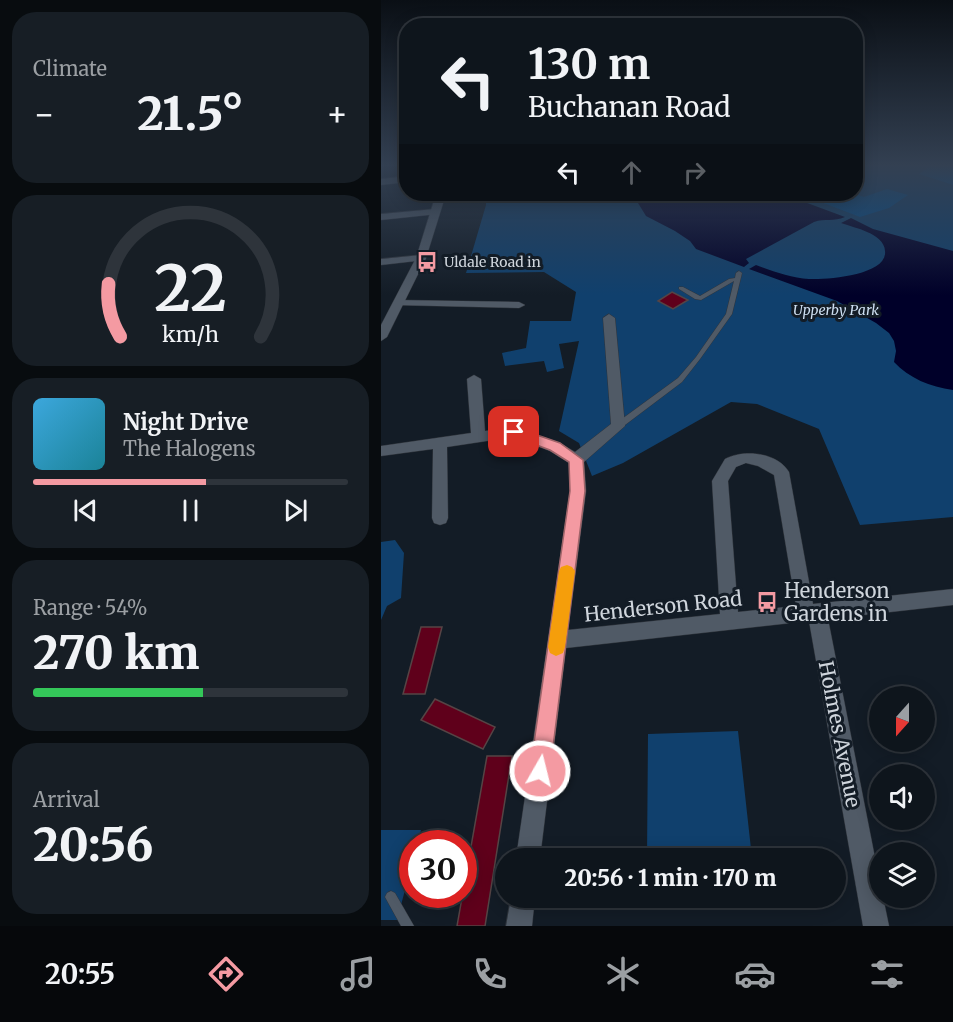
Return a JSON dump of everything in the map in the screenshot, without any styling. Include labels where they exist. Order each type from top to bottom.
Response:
[{"type":"street","points":[[381,217],[435,212],[421,258],[381,337]]},
{"type":"street","points":[[381,262],[421,258]]},
{"type":"street","points":[[398,303],[519,305]]},
{"type":"street","points":[[576,460],[618,426],[609,318]]},
{"type":"street","points":[[474,379],[478,437]]},
{"type":"street","points":[[381,451],[514,432],[555,447],[576,460]]},
{"type":"street","points":[[439,518],[440,442]]},
{"type":"street","name":"Holmes Avenue","points":[[731,621],[720,481],[724,470],[739,458],[754,458],[781,472],[876,926]]},
{"type":"street","points":[[529,848],[577,491],[576,460]]},
{"type":"street","name":"Henderson Road","points":[[557,640],[953,597]]},
{"type":"street","points":[[519,926],[521,908]]},
{"type":"lane","points":[[618,426],[680,380],[698,358],[729,314],[738,276],[701,298],[681,288]]},
{"type":"lane","points":[[391,897],[408,926]]},
{"type":"green space","name":"Upperby Park","points":[[485,209],[953,209],[953,517],[860,525],[819,429],[757,404],[731,402],[623,463],[592,476],[579,443],[559,431],[579,341],[559,344],[564,368],[547,372],[544,361],[505,366],[502,353],[526,348],[530,321],[571,321],[576,292],[544,272],[466,273]]},
{"type":"green space","points":[[395,540],[404,553],[401,598],[387,606],[381,620],[381,542]]},
{"type":"green space","points":[[738,731],[751,848],[647,848],[648,734]]},
{"type":"green space","points":[[381,830],[399,830],[400,908],[397,920],[381,920]]},
{"type":"shaded area","points":[[642,209],[824,209],[845,217],[814,222],[746,259],[749,263],[744,267],[696,249],[690,241],[675,231],[646,216]]},
{"type":"shaded area","points":[[840,209],[885,209],[860,217]]},
{"type":"shaded area","points":[[851,218],[873,229],[953,251],[953,390],[921,381],[900,368],[894,362],[896,351],[894,341],[889,333],[876,323],[837,301],[749,269],[756,265],[789,276],[809,279],[842,277],[877,266],[883,259],[885,248],[873,235],[841,223]]},
{"type":"building","points":[[672,292],[688,300],[673,309],[658,301]]},
{"type":"building","points":[[421,627],[442,627],[425,694],[403,694]]},
{"type":"building","points":[[435,699],[495,727],[483,749],[421,720]]},
{"type":"building","points":[[487,756],[512,756],[497,848],[495,848],[495,863],[485,926],[457,926],[460,908],[477,908],[477,830],[474,830]]},
{"type":"slow traffic","points":[[556,647],[567,571]]},
{"type":"place","name":"Uldale Road in","points":[[427,262]]},
{"type":"place","name":"Henderson Gardens in","points":[[767,602]]},
{"type":"route","points":[[514,432],[555,447],[576,460],[577,491],[540,771]]}]
